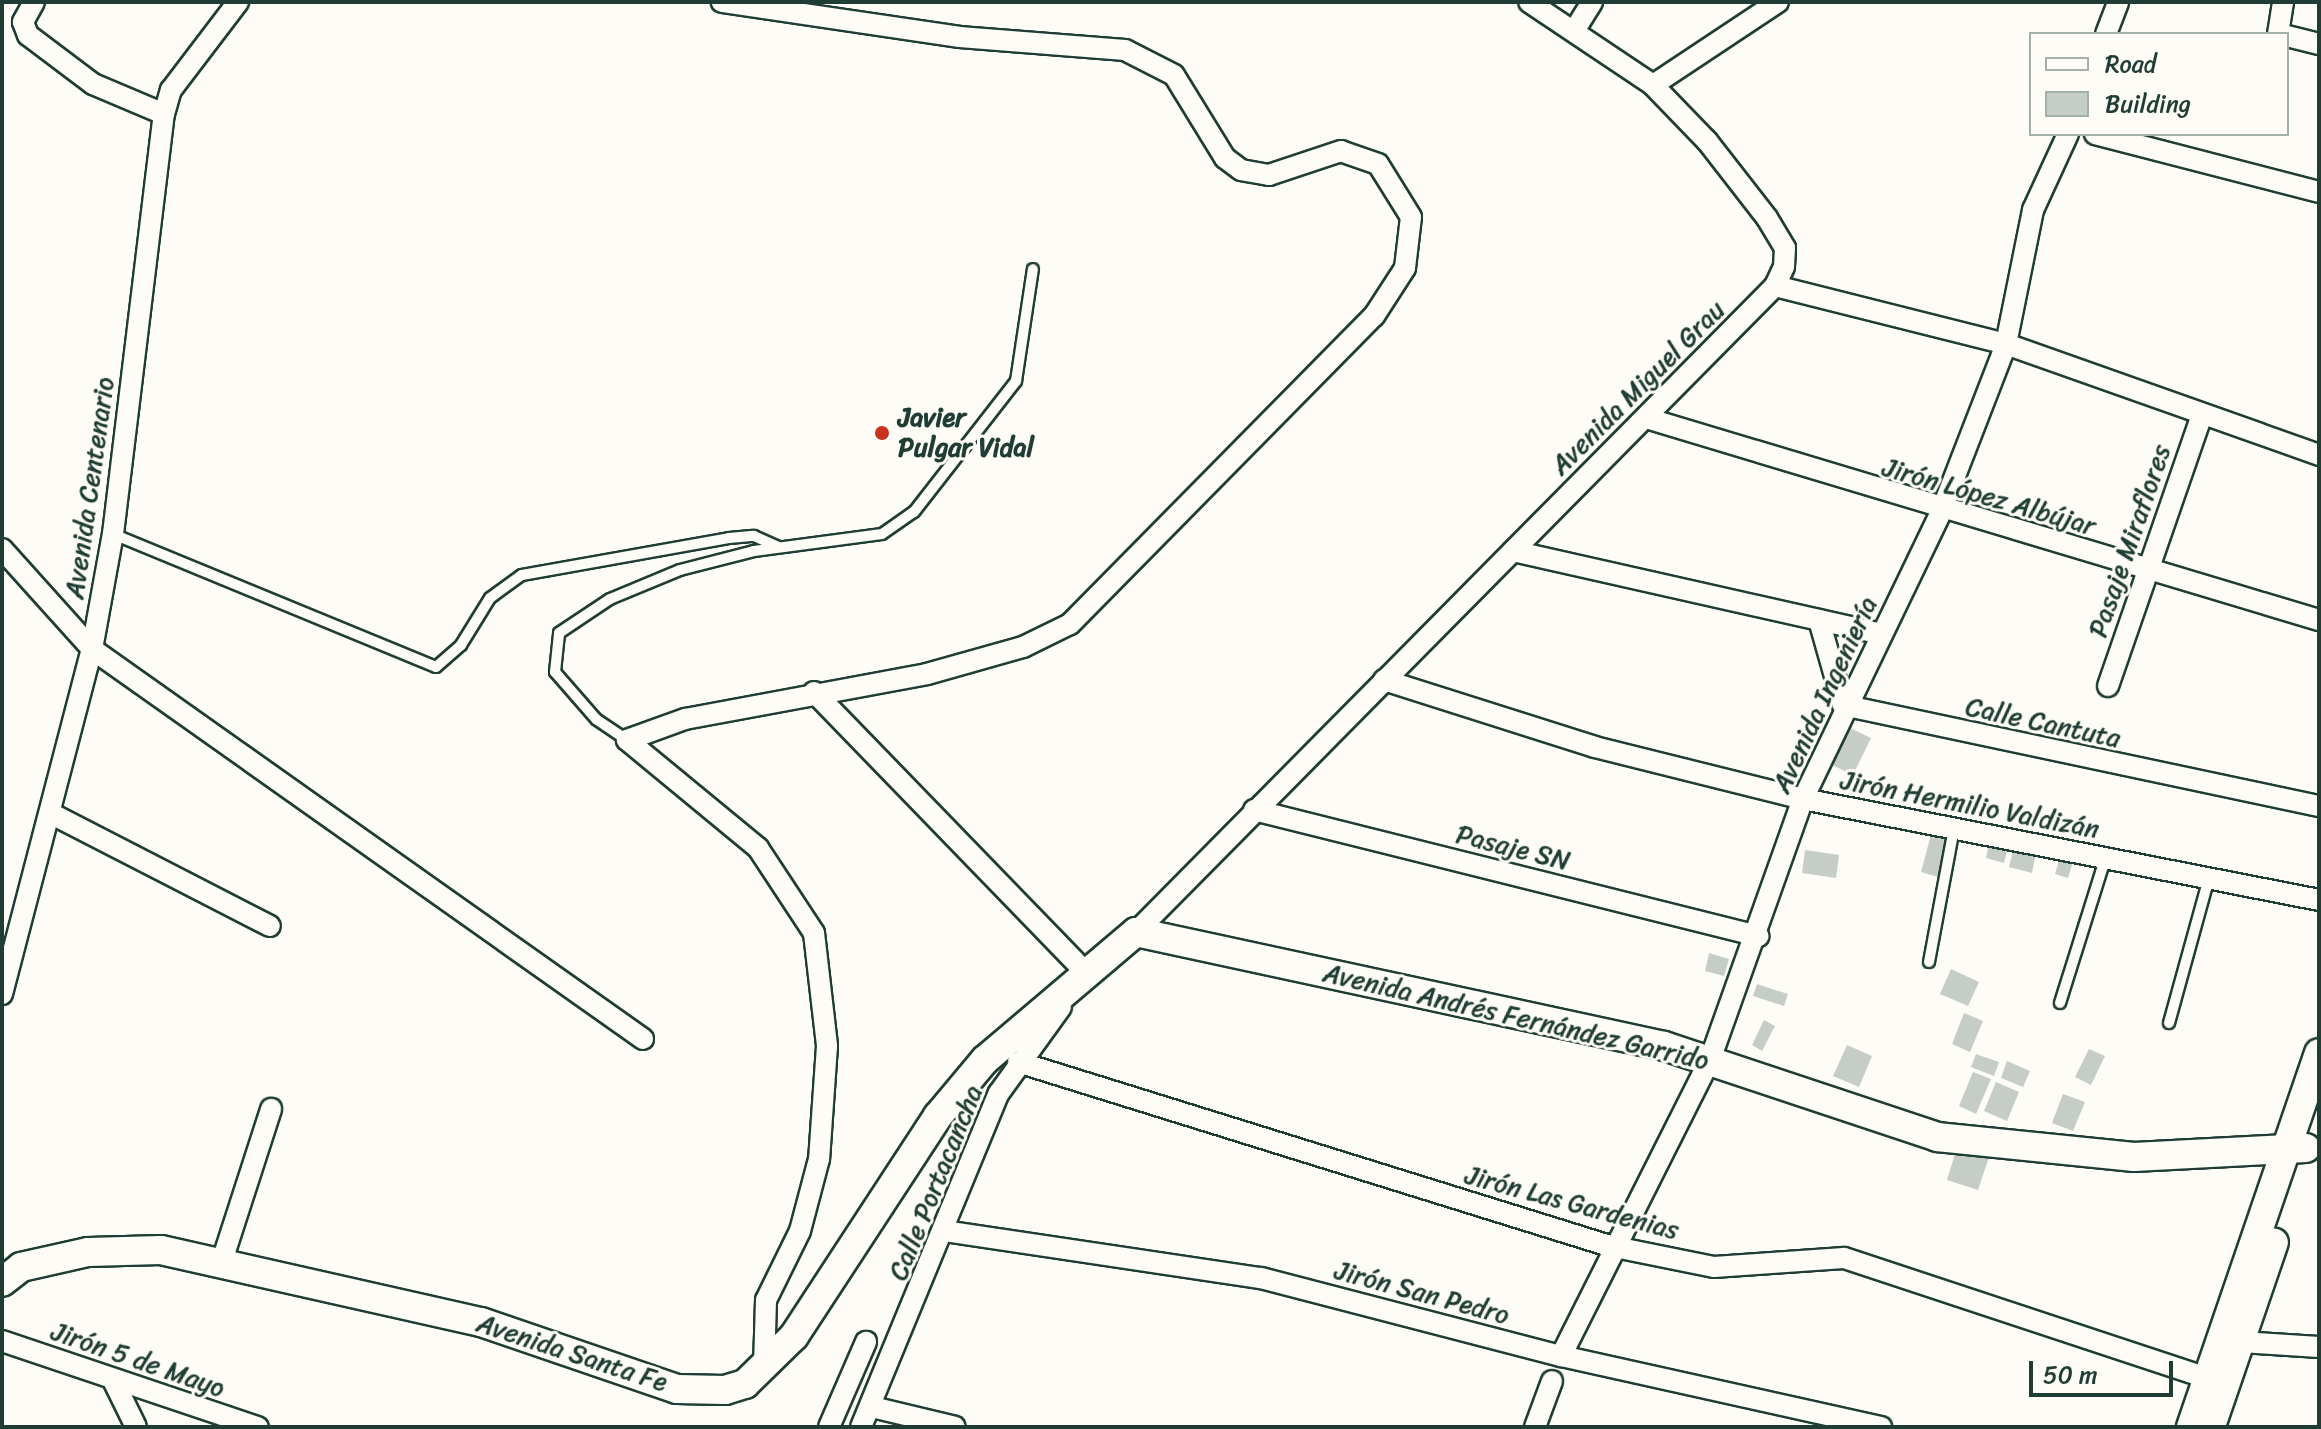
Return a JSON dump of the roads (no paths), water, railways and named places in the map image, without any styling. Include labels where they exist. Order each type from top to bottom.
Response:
[{"type":"street","points":[[34,2],[23,22],[28,35],[93,84],[164,114]]},
{"type":"street","name":"Avenida Centenario","points":[[2,994],[92,649],[113,534],[164,114],[171,90],[238,2]]},
{"type":"street","points":[[627,740],[685,719],[814,692],[927,674],[1023,647],[1070,624],[1374,316],[1405,268],[1411,217],[1378,164],[1361,153],[1341,151],[1269,175],[1233,166],[1184,86],[1125,50],[960,37],[722,2]]},
{"type":"street","points":[[1529,2],[1653,85],[1767,218],[1785,248],[1775,286],[2006,344],[2319,455]]},
{"type":"street","points":[[1574,31],[1592,2]]},
{"type":"street","points":[[1653,85],[1778,2]]},
{"type":"street","points":[[2107,32],[2118,2]]},
{"type":"street","points":[[2277,32],[2283,2]]},
{"type":"street","points":[[2289,36],[2319,44]]},
{"type":"street","name":"Avenida Ingeniería","points":[[1561,1356],[1610,1246],[1710,1060],[1758,936],[1803,799],[1843,705],[1882,634],[1941,512],[2006,344],[2033,210],[2067,136]]},
{"type":"street","points":[[2103,136],[2319,192]]},
{"type":"street","name":"Avenida Miguel Grau","points":[[1136,932],[1775,286]]},
{"type":"street","name":"Pasaje Miraflores","points":[[2108,686],[2202,414]]},
{"type":"street","name":"Jirón López Albújar","points":[[1646,418],[1941,512],[2319,620]]},
{"type":"street","points":[[2,549],[92,649],[643,1039]]},
{"type":"street","points":[[1513,551],[1882,634]]},
{"type":"street","points":[[1819,620],[1843,705]]},
{"type":"street","name":"Jirón Hermilio Valdizán","points":[[1384,680],[1595,747],[1803,799],[2208,881],[2319,900]]},
{"type":"street","points":[[814,692],[1087,974]]},
{"type":"street","name":"Calle Cantuta","points":[[1843,705],[2319,806]]},
{"type":"street","points":[[627,740],[758,848],[814,933],[827,1046],[819,1159],[800,1231],[766,1300],[764,1368]]},
{"type":"street","name":"Pasaje SN","points":[[1254,810],[1758,936]]},
{"type":"street","points":[[50,813],[270,926]]},
{"type":"street","name":"Avenida Santa Fe","points":[[2,1282],[21,1267],[88,1252],[161,1250],[222,1261],[481,1322],[677,1389],[725,1390],[764,1368],[809,1317],[938,1116],[985,1060],[1136,932]]},
{"type":"street","name":"Avenida Andrés Fernández Garrido","points":[[1136,932],[1710,1060],[1937,1137],[2134,1157],[2303,1148]]},
{"type":"street","name":"Calle Portacancha","points":[[861,1427],[1018,1062],[1087,974]]},
{"type":"street","points":[[2213,1427],[2303,1148],[2319,1053]]},
{"type":"street","name":"Jirón Las Gardenias","points":[[1018,1062],[1610,1246],[1714,1267],[1844,1258],[2207,1378]]},
{"type":"street","points":[[222,1261],[271,1109]]},
{"type":"street","points":[[2191,1427],[2207,1378],[2319,1112]]},
{"type":"street","name":"Jirón San Pedro","points":[[945,1231],[1261,1278],[1561,1356],[1881,1427]]},
{"type":"street","name":"Jirón 5 de Mayo","points":[[2,1341],[258,1427]]},
{"type":"street","points":[[829,1427],[866,1342]]},
{"type":"street","points":[[2241,1342],[2319,1347]]},
{"type":"street","points":[[113,1380],[136,1427]]},
{"type":"street","points":[[1535,1427],[1552,1381]]},
{"type":"street","points":[[872,1407],[955,1427]]},
{"type":"lane","points":[[627,740],[596,719],[555,672],[559,633],[610,599],[680,570],[779,547],[882,534],[914,512],[1016,381],[1033,269]]},
{"type":"lane","points":[[113,534],[436,667],[461,645],[490,598],[522,575],[729,538],[754,536],[779,547]]},
{"type":"lane","points":[[1929,962],[1954,829]]},
{"type":"lane","points":[[2060,1003],[2105,859]]},
{"type":"lane","points":[[2169,1023],[2208,881]]},
{"type":"place","name":"Javier Pulgar Vidal","points":[[882,433]]}]
